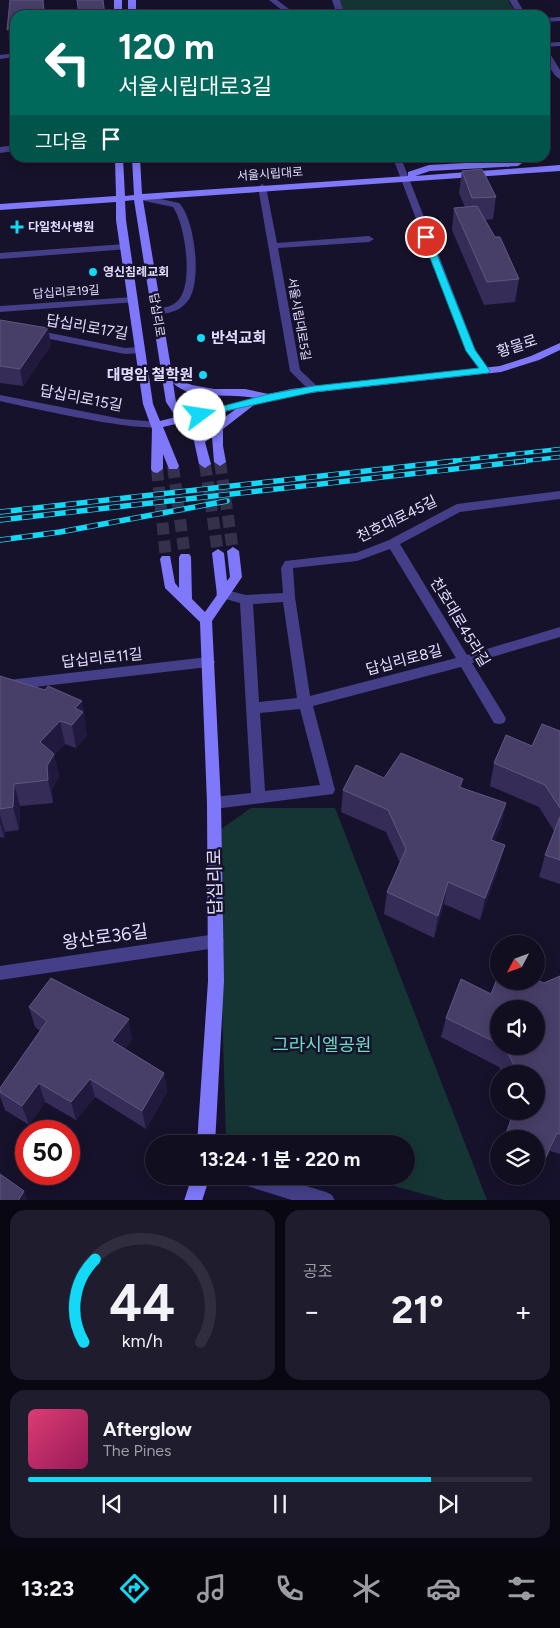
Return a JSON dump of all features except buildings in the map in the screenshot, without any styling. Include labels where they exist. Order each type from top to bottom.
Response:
[{"type":"main road","name":"답십리로","points":[[118,162],[125,247],[148,404],[173,466]]},
{"type":"main road","name":"답십리로","points":[[136,162],[138,197],[171,402],[199,442],[205,464]]},
{"type":"main road","name":"서울시립대로","points":[[403,177],[429,168],[516,162]]},
{"type":"main road","name":"서울시립대로","points":[[0,206],[403,177],[432,177],[560,168]]},
{"type":"main road","name":"황물로","points":[[158,425],[269,397],[314,389],[485,371],[515,365],[558,350]]},
{"type":"main road","points":[[166,370],[180,384],[190,388],[214,392],[245,392],[269,397]]},
{"type":"main road","points":[[199,442],[252,402]]},
{"type":"main road","name":"답십리로","points":[[157,469],[158,425]]},
{"type":"main road","points":[[218,429],[217,446],[220,462]]},
{"type":"main road","points":[[166,558],[169,585],[206,620],[236,576],[233,551]]},
{"type":"main road","points":[[218,553],[222,594]]},
{"type":"main road","points":[[185,556],[186,603]]},
{"type":"main road","name":"답십리로","points":[[206,620],[214,803],[216,941],[216,981],[207,1135]]},
{"type":"main road","points":[[193,1200],[198,1185]]},
{"type":"street","points":[[273,0],[286,10]]},
{"type":"street","points":[[556,62],[560,77]]},
{"type":"street","points":[[398,162],[471,351],[485,371]]},
{"type":"street","name":"서울시립대로5길","points":[[262,187],[295,371],[314,389]]},
{"type":"street","name":"서울시립대로","points":[[138,197],[176,205],[179,208],[194,271],[189,289],[178,306],[174,310],[156,312]]},
{"type":"street","points":[[273,246],[369,239]]},
{"type":"street","points":[[0,256],[125,247]]},
{"type":"street","name":"답십리로19길","points":[[0,309],[133,300]]},
{"type":"street","name":"답십리로17길","points":[[0,326],[125,351],[140,350]]},
{"type":"street","name":"답십리로15길","points":[[0,398],[122,422],[158,425]]},
{"type":"street","name":"천호대로45길","points":[[289,597],[287,568],[289,564],[358,557],[393,543],[452,510],[560,495]]},
{"type":"street","name":"천호대로45라길","points":[[393,543],[499,719]]},
{"type":"street","points":[[214,803],[328,790],[305,703],[293,636],[289,597],[246,600],[222,594]]},
{"type":"street","points":[[246,600],[258,798]]},
{"type":"street","name":"답십리로8길","points":[[253,708],[305,703],[464,661],[560,632]]},
{"type":"street","name":"답십리로11길","points":[[0,686],[208,662]]},
{"type":"street","name":"왕산로36길","points":[[0,973],[216,941]]},
{"type":"street","points":[[275,1185],[326,1200]]},
{"type":"green space","points":[[340,0],[508,0],[514,10],[343,10]]},
{"type":"green space","name":"그라시엘공원","points":[[251,808],[335,808],[487,1200],[445,1200],[391,1185],[415,1185],[415,1135],[226,1135],[217,832]]},
{"type":"tunnel","points":[[220,462],[233,551]]},
{"type":"tunnel","points":[[205,464],[218,553]]},
{"type":"tunnel","points":[[173,466],[185,557]]},
{"type":"tunnel","points":[[157,469],[166,559]]},
{"type":"railway","points":[[444,462],[560,449]]},
{"type":"railway","points":[[515,462],[560,457]]},
{"type":"railway","points":[[0,512],[455,461]]},
{"type":"railway","points":[[0,520],[526,461]]},
{"type":"railway","points":[[0,540],[60,532],[227,501]]},
{"type":"place","name":"다일천사병원","points":[[17,227]]},
{"type":"place","name":"영신침례교회","points":[[93,272]]},
{"type":"place","name":"반석교회","points":[[201,338]]},
{"type":"place","name":"대명암 철학원","points":[[203,375]]},
{"type":"route","points":[[200,415],[292,392],[485,371],[471,351],[426,237]]}]
